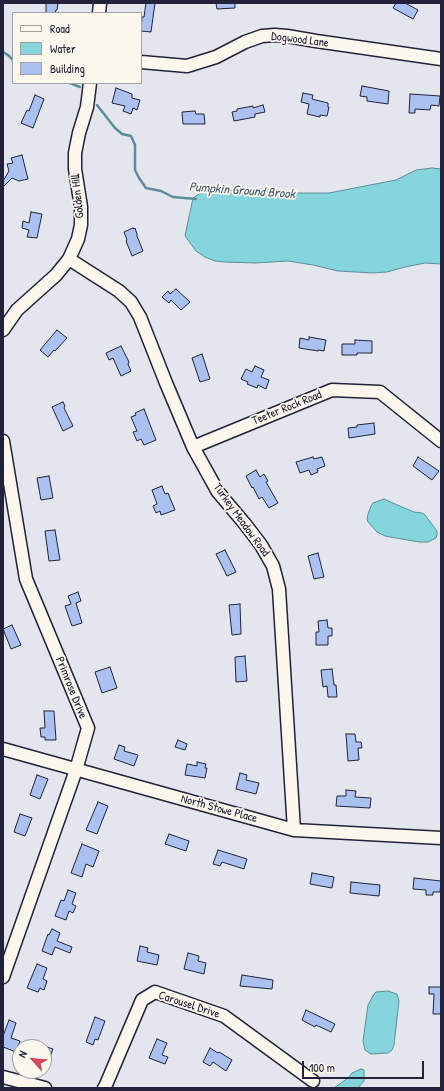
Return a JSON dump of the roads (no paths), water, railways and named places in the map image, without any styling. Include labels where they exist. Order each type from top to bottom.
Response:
[{"type":"street","name":"Dogwood Lane","points":[[142,62],[187,66],[216,57],[245,42],[262,36],[275,35],[441,59]]},
{"type":"street","name":"Golden Hill","points":[[3,330],[17,310],[56,275],[69,260],[78,239],[82,207],[75,169],[75,152],[87,107],[90,84]]},
{"type":"street","name":"Turkey Meadow Road","points":[[69,260],[119,290],[131,302],[140,317],[193,448],[218,492],[261,545],[273,566],[279,589],[294,830]]},
{"type":"street","name":"Teeter Rock Road","points":[[193,448],[332,390],[380,392],[441,441]]},
{"type":"street","name":"Primrose Drive","points":[[3,441],[26,579],[88,728],[76,770],[3,976]]},
{"type":"street","name":"North Stowe Place","points":[[3,749],[294,830],[441,838]]},
{"type":"street","name":"Carousel Drive","points":[[104,1088],[142,1000],[155,992],[224,1016],[313,1081]]},
{"type":"street","points":[[3,1077],[45,1088]]},
{"type":"water","points":[[432,168],[441,169],[441,264],[425,263],[387,272],[373,273],[338,271],[288,261],[255,263],[215,261],[196,251],[185,236],[193,198],[202,192],[223,193],[239,188],[296,193],[329,193],[396,180],[416,170]]},
{"type":"water","points":[[384,499],[414,512],[425,515],[437,531],[436,538],[428,542],[419,542],[385,536],[377,532],[368,522],[368,514],[373,503]]},
{"type":"water","points":[[388,991],[397,994],[399,1001],[394,1045],[392,1050],[388,1053],[371,1054],[365,1050],[363,1041],[368,1005],[376,992]]},
{"type":"water","points":[[361,1069],[364,1070],[364,1081],[358,1088],[334,1088],[348,1078],[352,1073]]},
{"type":"waterway","name":"Pumpkin Ground Brook","points":[[3,52],[12,59]]},
{"type":"waterway","name":"Pumpkin Ground Brook","points":[[72,84],[80,87]]},
{"type":"waterway","name":"Pumpkin Ground Brook","points":[[97,105],[115,128],[122,134],[131,136],[135,145],[135,170],[146,188],[161,191],[173,197],[196,199]]}]
